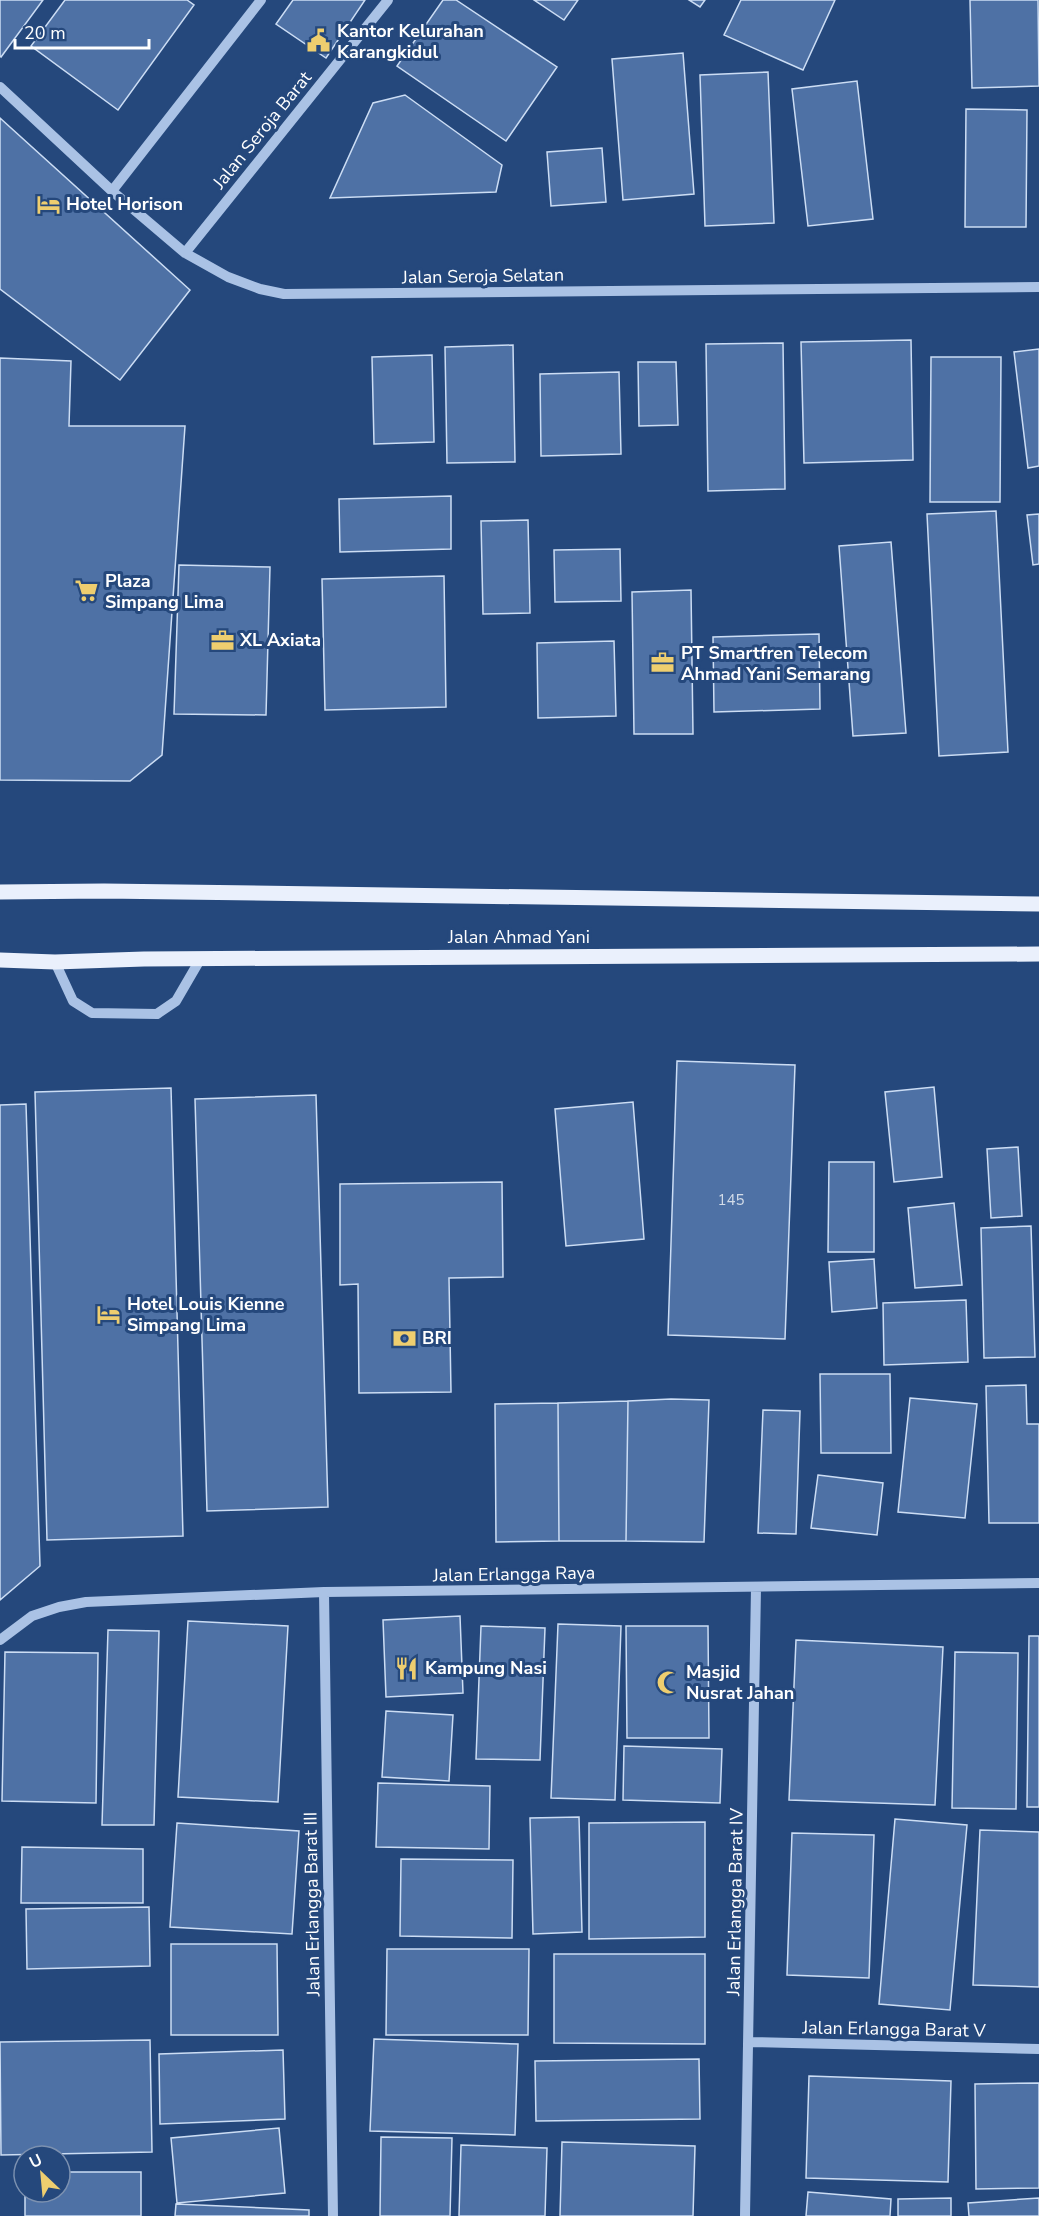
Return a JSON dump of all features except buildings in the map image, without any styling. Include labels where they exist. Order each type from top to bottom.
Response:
[{"type":"main road","points":[[0,892],[104,891],[1039,904]]},
{"type":"main road","name":"Jalan Ahmad Yani","points":[[0,960],[55,962],[201,958],[1039,954]]},
{"type":"street","points":[[112,191],[261,0]]},
{"type":"street","name":"Jalan Seroja Barat","points":[[185,253],[388,0]]},
{"type":"street","name":"Jalan Seroja Selatan","points":[[0,87],[112,191],[185,253],[228,277],[260,289],[284,294],[1039,287]]},
{"type":"street","points":[[55,962],[73,1001],[92,1014],[157,1014],[176,1001],[201,958]]},
{"type":"street","name":"Jalan Erlangga Raya","points":[[0,1640],[32,1616],[59,1607],[86,1602],[324,1592],[1039,1583]]},
{"type":"street","name":"Jalan Erlangga Barat IV","points":[[745,2216],[756,1588]]},
{"type":"street","name":"Jalan Erlangga Barat III","points":[[324,1592],[333,2216]]},
{"type":"street","name":"Jalan Erlangga Barat V","points":[[749,2042],[1039,2049]]},
{"type":"place","name":"Kantor Kelurahan Karangkidul","points":[[319,41]]},
{"type":"place","name":"Hotel Horison","points":[[48,204]]},
{"type":"place","name":"Plaza Simpang Lima","points":[[87,591]]},
{"type":"place","name":"XL Axiata","points":[[222,640]]},
{"type":"place","name":"PT Smartfren Telecom Ahmad Yani Semarang","points":[[663,663]]},
{"type":"place","name":"Hotel Louis Kienne Simpang Lima","points":[[109,1314]]},
{"type":"place","name":"BRI","points":[[404,1338]]},
{"type":"place","name":"Kampung Nasi","points":[[407,1668]]},
{"type":"place","name":"Masjid Nusrat Jahan","points":[[668,1682]]}]
